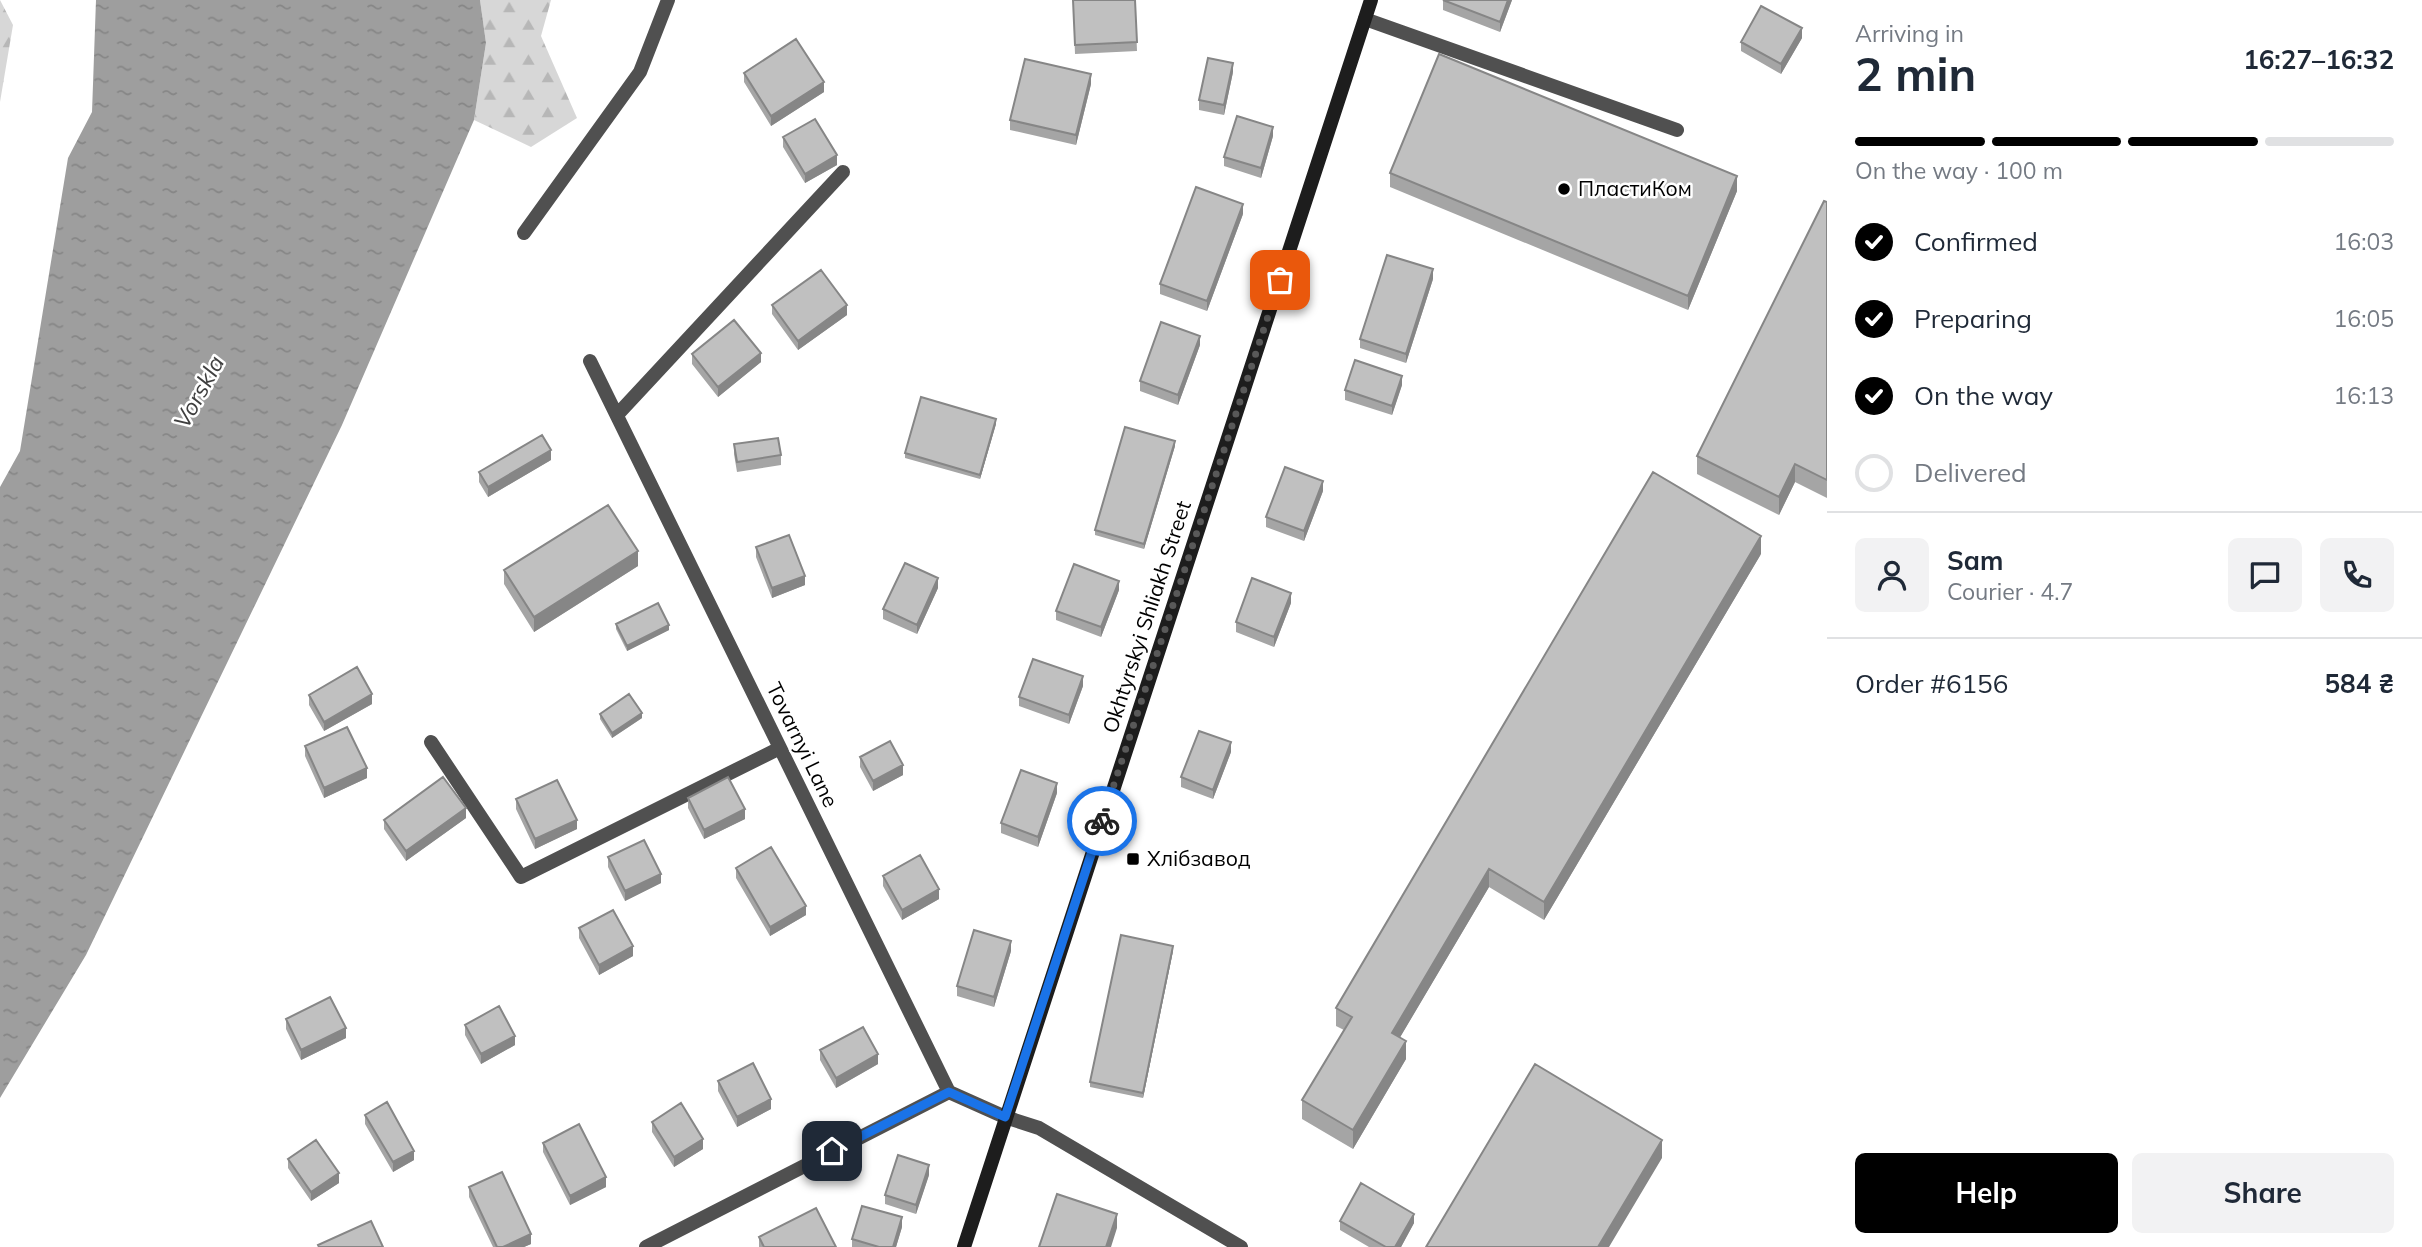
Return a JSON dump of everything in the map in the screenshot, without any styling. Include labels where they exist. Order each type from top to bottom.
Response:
[{"type":"main road","name":"Okhtyrskyi Shliakh Street","points":[[964,1247],[1371,0]]},
{"type":"street","points":[[524,233],[640,72],[668,0]]},
{"type":"street","points":[[1365,19],[1677,130]]},
{"type":"street","points":[[617,415],[843,172]]},
{"type":"street","name":"Tovarnyi Lane","points":[[590,361],[949,1092]]},
{"type":"street","points":[[430,742],[521,877],[780,748]]},
{"type":"street","points":[[646,1247],[949,1092],[1005,1117],[1039,1128],[1241,1247]]},
{"type":"green space","points":[[0,0],[13,25],[0,102]]},
{"type":"green space","points":[[480,0],[551,0],[541,36],[577,118],[531,147],[474,120],[486,43]]},
{"type":"water","name":"Vorskla","points":[[96,0],[480,0],[486,43],[474,120],[342,425],[86,955],[0,1098],[0,487],[20,451],[68,158],[92,112]]},
{"type":"building","points":[[1073,0],[1135,0],[1137,42],[1075,45]]},
{"type":"building","points":[[1443,0],[1508,0],[1500,22]]},
{"type":"building","points":[[1761,6],[1802,28],[1781,64],[1741,42]]},
{"type":"building","points":[[796,39],[824,82],[771,116],[744,73]]},
{"type":"building","name":"ПластиКом","points":[[1439,54],[1737,176],[1688,296],[1390,173]]},
{"type":"building","points":[[1208,58],[1233,63],[1224,105],[1199,100]]},
{"type":"building","points":[[1025,59],[1091,74],[1076,135],[1010,120]]},
{"type":"building","points":[[1237,116],[1273,127],[1261,168],[1224,157]]},
{"type":"building","points":[[815,119],[837,155],[805,174],[783,137]]},
{"type":"building","points":[[1196,187],[1243,204],[1207,301],[1160,284]]},
{"type":"building","points":[[1824,201],[1827,202],[1827,480],[1795,464],[1779,497],[1697,456]]},
{"type":"building","points":[[1387,255],[1433,269],[1406,354],[1360,339]]},
{"type":"building","points":[[821,270],[847,305],[798,341],[772,305]]},
{"type":"building","points":[[734,320],[761,353],[718,387],[692,354]]},
{"type":"building","points":[[1161,322],[1200,336],[1178,395],[1140,381]]},
{"type":"building","points":[[1355,360],[1402,376],[1392,406],[1345,390]]},
{"type":"building","points":[[921,397],[996,419],[980,475],[905,453]]},
{"type":"building","points":[[1125,427],[1175,441],[1144,544],[1095,530]]},
{"type":"building","points":[[542,435],[551,450],[488,487],[479,472]]},
{"type":"building","points":[[778,438],[781,455],[737,462],[734,444]]},
{"type":"building","points":[[1285,467],[1323,481],[1304,531],[1266,517]]},
{"type":"building","points":[[1653,472],[1761,536],[1544,902],[1489,869],[1392,1033],[1406,1041],[1353,1130],[1302,1100],[1352,1017],[1336,1008]]},
{"type":"building","points":[[608,505],[638,551],[534,617],[504,570]]},
{"type":"building","points":[[789,535],[805,576],[772,588],[756,547]]},
{"type":"building","points":[[905,563],[938,578],[917,625],[883,609]]},
{"type":"building","points":[[1074,564],[1119,581],[1101,627],[1056,611]]},
{"type":"building","points":[[1252,578],[1291,593],[1274,637],[1236,622]]},
{"type":"building","points":[[658,603],[669,625],[627,646],[616,624]]},
{"type":"building","points":[[1033,659],[1083,676],[1069,715],[1019,697]]},
{"type":"building","points":[[357,667],[372,694],[324,722],[309,695]]},
{"type":"building","points":[[629,694],[642,713],[612,733],[600,714]]},
{"type":"building","points":[[347,727],[367,768],[324,788],[305,746]]},
{"type":"building","points":[[1199,731],[1231,742],[1213,790],[1181,777]]},
{"type":"building","points":[[890,741],[903,765],[873,781],[860,757]]},
{"type":"building","points":[[1021,770],[1057,783],[1038,837],[1001,823]]},
{"type":"building","points":[[443,777],[466,808],[406,851],[384,820]]},
{"type":"building","points":[[728,777],[745,809],[704,830],[688,798]]},
{"type":"building","points":[[557,780],[577,820],[535,839],[516,799]]},
{"type":"building","points":[[644,840],[661,874],[625,891],[608,857]]},
{"type":"building","points":[[771,847],[806,906],[770,927],[736,868]]},
{"type":"building","points":[[920,855],[939,889],[902,910],[883,876]]},
{"type":"building","points":[[613,910],[633,946],[599,965],[579,928]]},
{"type":"building","points":[[974,930],[1011,941],[994,997],[957,986]]},
{"type":"building","points":[[1121,935],[1173,946],[1143,1093],[1090,1082]]},
{"type":"building","points":[[330,997],[346,1028],[301,1050],[286,1019]]},
{"type":"building","points":[[499,1006],[515,1036],[481,1054],[465,1025]]},
{"type":"building","points":[[863,1027],[878,1054],[836,1078],[820,1050]]},
{"type":"building","points":[[753,1063],[771,1099],[737,1117],[718,1081]]},
{"type":"building","points":[[1535,1064],[1662,1140],[1598,1247],[1426,1247]]},
{"type":"building","points":[[387,1102],[414,1151],[393,1162],[365,1115]]},
{"type":"building","points":[[681,1103],[703,1139],[674,1157],[652,1122]]},
{"type":"building","points":[[579,1124],[606,1177],[570,1196],[543,1143]]},
{"type":"building","points":[[316,1140],[339,1173],[311,1192],[288,1159]]},
{"type":"building","points":[[898,1155],[929,1165],[916,1205],[885,1195]]},
{"type":"building","points":[[502,1172],[531,1234],[503,1247],[497,1247],[469,1187]]},
{"type":"building","points":[[1361,1183],[1414,1214],[1395,1247],[1386,1247],[1340,1221]]},
{"type":"building","points":[[1057,1194],[1117,1214],[1106,1247],[1039,1247]]},
{"type":"building","points":[[862,1206],[902,1217],[893,1247],[879,1247],[852,1239]]},
{"type":"building","points":[[816,1208],[836,1247],[764,1247],[759,1237]]},
{"type":"building","points":[[371,1221],[383,1247],[318,1245]]},
{"type":"way so far","points":[[1102,821],[1280,280]]},
{"type":"place","name":"ПластиКом","points":[[1564,189]]},
{"type":"place","name":"Хлібзавод","points":[[1133,859]]},
{"type":"route","points":[[832,1151],[949,1092],[1005,1117],[1102,821]]}]
